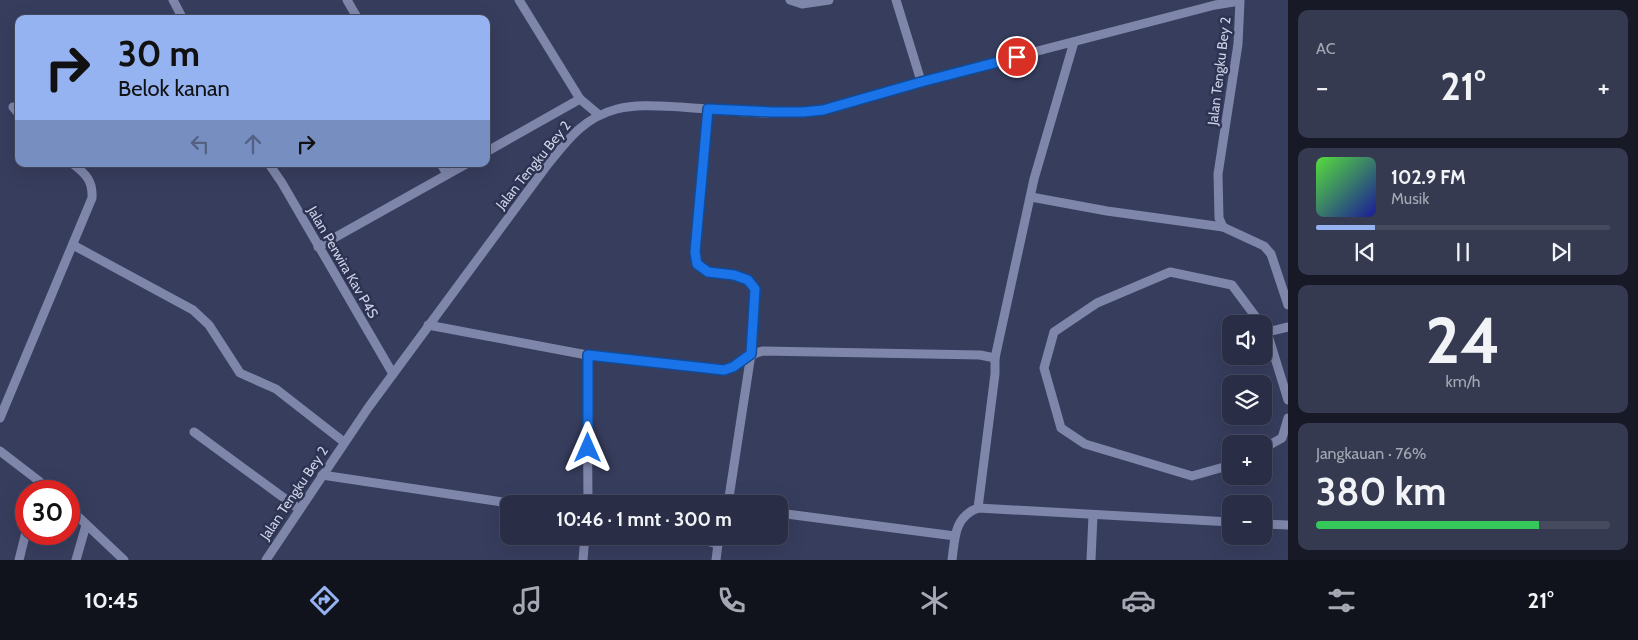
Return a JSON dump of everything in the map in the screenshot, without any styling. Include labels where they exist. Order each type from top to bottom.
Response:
[{"type":"street","points":[[173,0],[181,15]]},
{"type":"street","points":[[347,0],[356,15]]},
{"type":"street","points":[[519,0],[580,99],[599,115]]},
{"type":"street","points":[[790,0],[802,4],[829,0]]},
{"type":"street","points":[[896,0],[921,82]]},
{"type":"street","name":"Jalan Tengku Bey 2","points":[[266,560],[344,442],[428,325],[566,142],[584,124],[599,115],[619,109],[652,106],[772,112],[823,110],[1214,2],[1242,1],[1238,44],[1218,174],[1219,218],[1223,227]]},
{"type":"street","points":[[978,508],[995,374],[995,358],[1034,179],[1074,42]]},
{"type":"street","points":[[490,150],[580,99]]},
{"type":"street","points":[[708,109],[695,252],[697,264],[708,272],[734,275],[748,280],[755,289],[751,354],[729,495]]},
{"type":"street","points":[[0,418],[92,198],[93,187],[86,175],[77,167]]},
{"type":"street","name":"Jalan Perwira Kav P4S","points":[[271,167],[393,374]]},
{"type":"street","points":[[443,167],[447,174]]},
{"type":"street","points":[[318,247],[460,167]]},
{"type":"street","points":[[1031,197],[1223,227],[1264,246],[1271,254],[1288,305]]},
{"type":"street","points":[[73,245],[192,310],[209,325],[240,373],[276,389],[344,442]]},
{"type":"street","points":[[1222,468],[1192,476],[1085,444],[1061,428],[1044,368],[1054,332],[1097,302],[1170,272],[1232,285],[1254,315]]},
{"type":"street","points":[[428,325],[588,355],[724,370],[733,367],[751,354],[773,351],[980,355],[995,358]]},
{"type":"street","points":[[1272,329],[1288,327]]},
{"type":"street","points":[[1272,351],[1288,400]]},
{"type":"street","points":[[588,355],[588,495]]},
{"type":"street","points":[[1272,444],[1282,438],[1288,418]]},
{"type":"street","points":[[194,432],[299,509]]},
{"type":"street","points":[[0,451],[39,480]]},
{"type":"street","points":[[322,475],[500,502]]},
{"type":"street","points":[[952,560],[955,536],[960,520],[968,512],[978,508],[1222,522]]},
{"type":"street","points":[[788,514],[955,536]]},
{"type":"street","points":[[1091,560],[1093,515]]},
{"type":"street","points":[[80,519],[124,560]]},
{"type":"street","points":[[1272,524],[1288,525]]},
{"type":"street","points":[[76,560],[86,525]]},
{"type":"street","points":[[19,560],[23,545]]},
{"type":"street","points":[[582,560],[584,545]]},
{"type":"street","points":[[716,560],[718,545]]},
{"type":"route","points":[[588,448],[588,355],[724,370],[733,367],[751,354],[755,289],[748,280],[734,275],[708,272],[697,264],[695,252],[708,109],[772,112],[823,110],[1017,57]]}]
